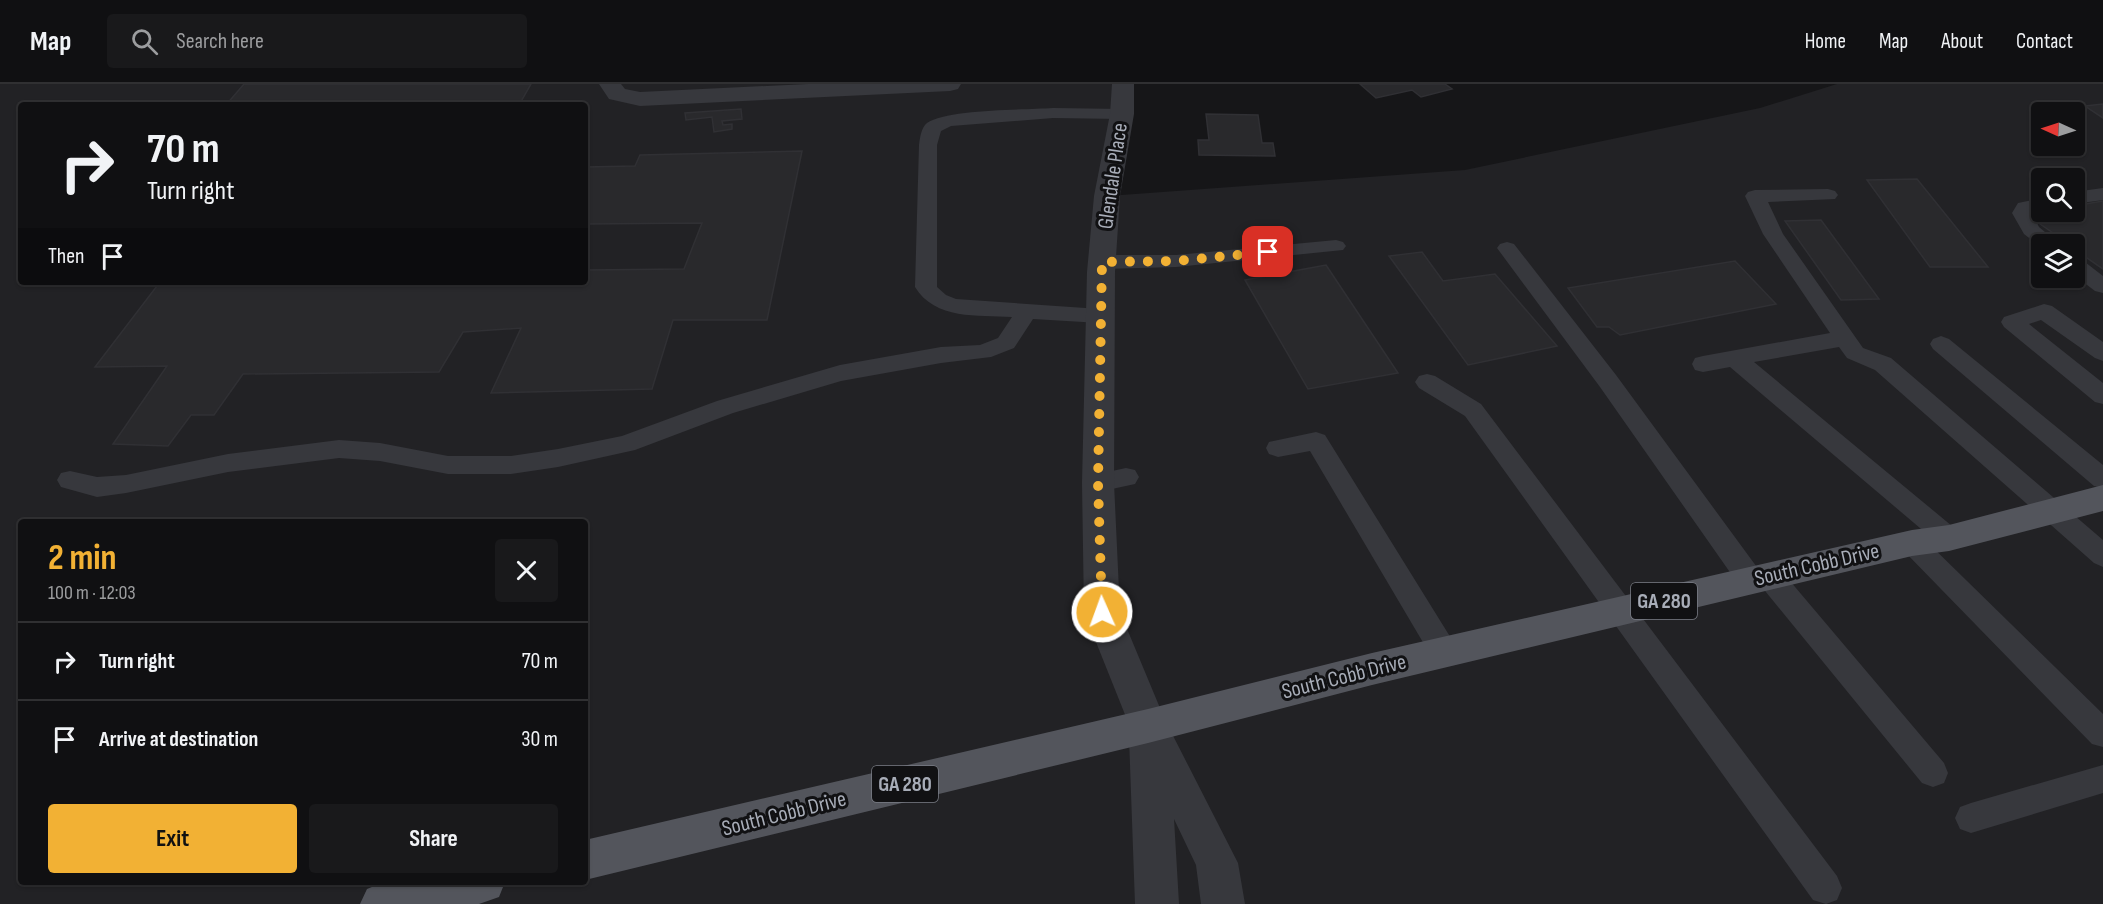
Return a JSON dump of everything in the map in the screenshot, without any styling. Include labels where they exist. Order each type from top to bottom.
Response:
[{"type":"main road","name":"South Cobb Drive","points":[[588,859],[1148,726],[1443,652],[1912,543],[1949,538],[2103,498]]},
{"type":"main road","points":[[382,904],[470,885]]},
{"type":"street","points":[[610,84],[617,94],[640,99],[950,84]]},
{"type":"street","name":"Glendale Place","points":[[1123,84],[1122,114],[1107,196],[1102,262],[1101,316],[1112,480],[1102,612],[1148,726]]},
{"type":"street","points":[[1148,726],[1156,904]]},
{"type":"street","points":[[1148,726],[1217,863],[1223,904]]},
{"type":"lane","points":[[1101,316],[955,306],[931,296],[926,287],[928,145],[932,128],[947,121],[1053,113],[1122,114]]},
{"type":"lane","points":[[2085,196],[2103,194]]},
{"type":"lane","points":[[1827,195],[1755,196],[1773,234],[1855,353],[1882,364],[2103,556]]},
{"type":"lane","points":[[2031,206],[2025,207],[2022,213],[2031,230],[2036,234]]},
{"type":"lane","points":[[1102,262],[1176,261],[1336,246]]},
{"type":"lane","points":[[1507,248],[1760,578],[1933,773]]},
{"type":"lane","points":[[2085,272],[2103,286]]},
{"type":"lane","points":[[70,480],[97,487],[126,484],[228,463],[339,449],[380,452],[448,465],[511,465],[558,458],[626,444],[725,407],[840,373],[941,355],[983,352],[1006,343],[1027,311]]},
{"type":"lane","points":[[2103,353],[2044,311],[2012,322],[2103,396]]},
{"type":"lane","points":[[1702,364],[1845,338]]},
{"type":"lane","points":[[1941,344],[2103,479]]},
{"type":"lane","points":[[1734,358],[1949,538]]},
{"type":"lane","points":[[1427,382],[1473,410],[1825,888]]},
{"type":"lane","points":[[1278,448],[1316,441],[1443,652]]},
{"type":"lane","points":[[1912,543],[2103,734]]},
{"type":"lane","points":[[1971,818],[2103,779]]},
{"type":"shaded area","points":[[0,84],[1123,84],[1108,196],[1465,170],[1760,108],[1837,84],[2103,84],[2103,904],[0,904]]},
{"type":"building","points":[[244,84],[531,84],[521,102],[229,102]]},
{"type":"building","points":[[1360,84],[1445,84],[1452,89],[1421,97],[1412,90],[1376,98]]},
{"type":"building","points":[[2103,104],[2103,118],[2085,106]]},
{"type":"building","points":[[741,109],[742,119],[722,121],[723,125],[732,124],[732,129],[714,132],[712,117],[686,120],[685,113]]},
{"type":"building","points":[[1206,114],[1258,115],[1262,143],[1273,143],[1275,156],[1199,155],[1198,140],[1209,140]]},
{"type":"building","points":[[802,151],[767,320],[673,320],[652,389],[491,393],[521,328],[463,332],[439,372],[243,374],[214,415],[191,415],[168,446],[113,444],[167,366],[95,367],[158,285],[588,285],[588,270],[684,269],[702,223],[588,224],[588,167],[635,166],[640,155]]},
{"type":"building","points":[[1917,179],[1988,267],[1930,267],[1867,180]]},
{"type":"building","points":[[2103,201],[2103,269],[2085,257],[2085,234],[2055,234],[2037,222],[2085,222],[2085,204]]},
{"type":"building","points":[[1821,220],[1879,299],[1841,300],[1785,221]]},
{"type":"building","points":[[1422,252],[1443,281],[1495,274],[1557,346],[1468,365],[1389,256]]},
{"type":"building","points":[[1735,261],[1776,304],[1620,335],[1609,327],[1597,327],[1568,288]]},
{"type":"building","points":[[1326,265],[1398,373],[1308,389],[1245,280]]},
{"type":"route","points":[[1102,612],[1098,483],[1102,262],[1176,261],[1268,252]]}]
